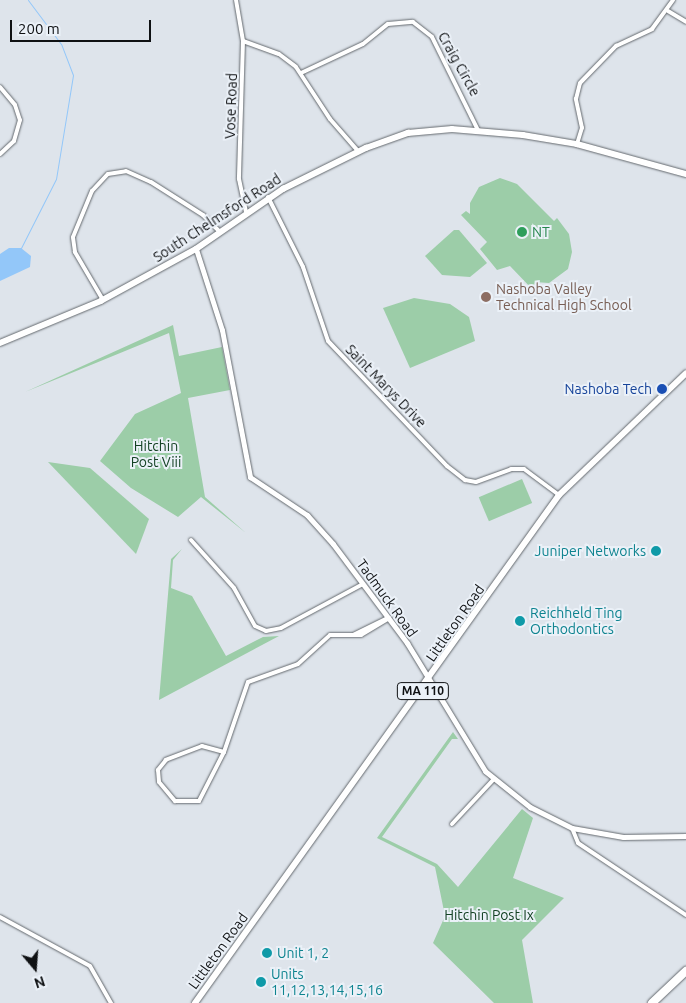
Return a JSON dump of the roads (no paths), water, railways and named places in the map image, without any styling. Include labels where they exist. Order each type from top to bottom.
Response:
[{"type":"highway","points":[[652,1003],[686,972]]},
{"type":"main road","name":"South Chelmsford Road","points":[[0,343],[103,300],[196,249],[268,197],[358,151],[422,130],[478,130],[577,144],[686,174]]},
{"type":"main road","name":"Littleton Road","points":[[195,1003],[429,682],[560,495],[686,373]]},
{"type":"street","name":"Vose Road","points":[[236,0],[243,41],[240,179],[246,213]]},
{"type":"street","points":[[577,144],[582,128],[576,100],[580,83],[609,52],[652,29],[668,11],[673,0]]},
{"type":"street","points":[[668,11],[686,22]]},
{"type":"street","name":"Craig Circle","points":[[301,72],[363,44],[388,24],[413,22],[432,37],[478,130]]},
{"type":"street","points":[[243,41],[279,54],[301,72],[330,119],[358,151]]},
{"type":"street","points":[[0,87],[16,105],[20,120],[14,141],[0,154]]},
{"type":"street","points":[[103,300],[76,252],[73,237],[92,191],[108,174],[126,171],[165,189],[220,232]]},
{"type":"street","name":"Saint Marys Drive","points":[[268,197],[303,267],[328,341],[447,466],[465,480],[476,482],[511,469],[524,470],[560,495]]},
{"type":"street","name":"Tadmuck Road","points":[[196,249],[222,330],[250,477],[316,523],[389,618],[494,780],[546,818],[572,828],[623,837],[686,836]]},
{"type":"street","points":[[191,540],[234,588],[255,626],[266,632],[281,628],[363,584]]},
{"type":"street","points":[[224,752],[202,746],[166,760],[158,770],[159,782],[172,800],[196,803],[204,795],[224,752],[251,680],[301,662],[330,636],[363,635],[389,618]]},
{"type":"street","points":[[452,824],[494,780]]},
{"type":"street","points":[[572,828],[578,843],[686,915]]},
{"type":"street","points":[[0,917],[90,966],[112,1003]]},
{"type":"water","points":[[9,248],[21,248],[31,256],[30,267],[0,281],[0,254]]},
{"type":"waterway","points":[[21,248],[56,179],[73,75],[61,44],[28,0]]},
{"type":"place","name":"NT","points":[[522,232]]},
{"type":"place","name":"Nashoba Valley Technical High School","points":[[486,297]]},
{"type":"place","name":"Nashoba Tech","points":[[662,389]]},
{"type":"place","name":"Juniper Networks","points":[[656,551]]},
{"type":"place","name":"Reichheld Ting Orthodontics","points":[[520,621]]},
{"type":"place","name":"Unit 1, 2","points":[[267,953]]},
{"type":"place","name":"Units 11,12,13,14,15,16","points":[[261,982]]},
{"type":"park label","name":"Hitchin Post Viii","points":[[156,454]]},
{"type":"park label","name":"Hitchin Post Ix","points":[[489,915]]}]
